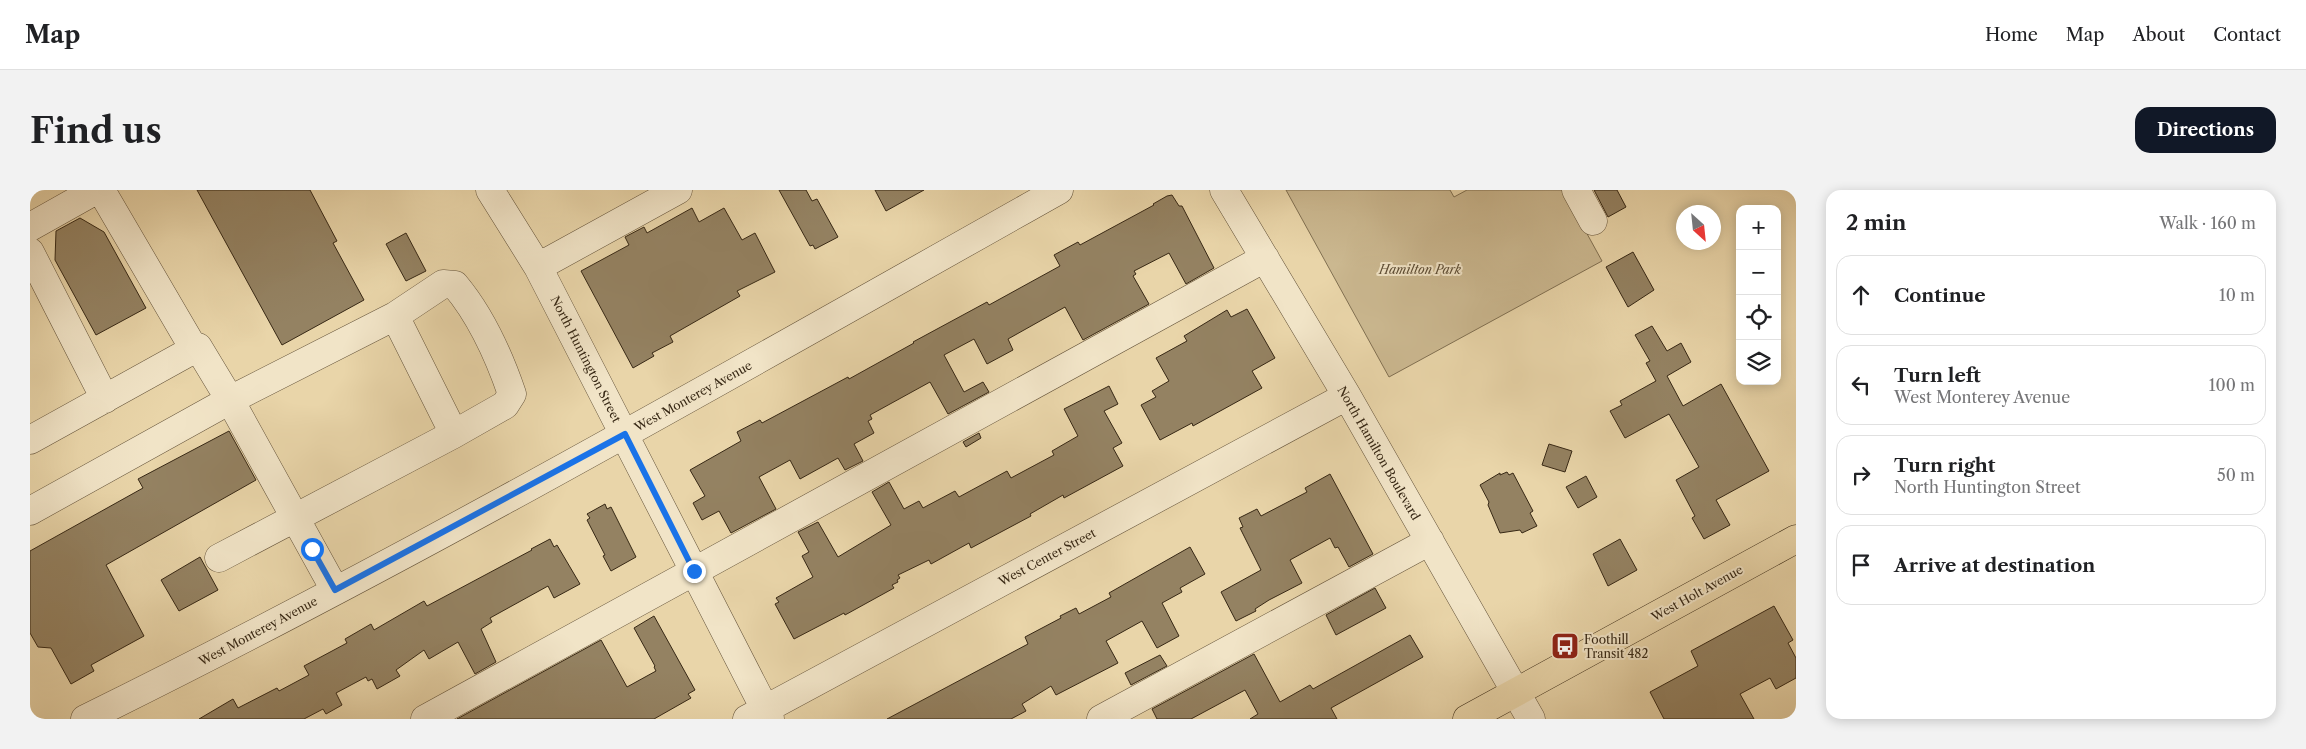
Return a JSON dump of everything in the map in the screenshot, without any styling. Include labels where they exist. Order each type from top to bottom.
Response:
[{"type":"main road","name":"West Holt Avenue","points":[[1467,719],[1796,539]]},
{"type":"street","points":[[30,227],[96,190]]},
{"type":"street","points":[[101,190],[194,349]]},
{"type":"street","name":"North Huntington Street","points":[[490,190],[538,267],[625,434],[694,571],[761,716]]},
{"type":"street","points":[[538,267],[678,190]]},
{"type":"street","name":"West Monterey Avenue","points":[[85,719],[198,663],[625,434],[1059,190]]},
{"type":"street","name":"North Hamilton Boulevard","points":[[1224,190],[1346,396],[1531,719]]},
{"type":"street","points":[[1576,190],[1593,221]]},
{"type":"street","points":[[30,252],[105,398]]},
{"type":"street","points":[[426,719],[1265,258]]},
{"type":"street","points":[[30,511],[230,400],[395,316],[443,284],[455,285],[466,298],[502,364],[512,394],[504,405],[454,434],[219,558]]},
{"type":"street","points":[[395,316],[454,434]]},
{"type":"street","points":[[30,440],[198,347],[230,400],[335,590]]},
{"type":"street","name":"West Center Street","points":[[761,716],[1346,396]]},
{"type":"street","points":[[1101,719],[1430,541]]},
{"type":"green space","name":"Hamilton Park","points":[[1286,190],[1450,190],[1454,197],[1467,190],[1563,190],[1602,261],[1389,377]]},
{"type":"building","points":[[197,190],[310,190],[337,241],[333,243],[364,300],[282,345]]},
{"type":"building","points":[[779,190],[806,190],[812,201],[817,199],[838,237],[815,249],[813,245],[810,246]]},
{"type":"building","points":[[875,190],[924,190],[886,211]]},
{"type":"building","points":[[1594,190],[1617,190],[1626,207],[1608,217]]},
{"type":"building","points":[[1172,195],[1179,206],[1182,206],[1214,268],[1186,284],[1169,253],[1134,271],[1136,274],[1133,276],[1149,304],[1083,340],[1065,307],[1008,339],[1013,350],[987,364],[974,339],[944,355],[964,392],[983,382],[989,392],[948,414],[930,382],[870,415],[872,419],[868,421],[874,433],[854,444],[863,461],[845,470],[838,458],[800,479],[790,460],[759,477],[776,509],[731,533],[719,511],[702,520],[693,503],[705,496],[690,470],[741,441],[737,432],[760,420],[762,423],[848,377],[849,379],[987,302],[989,305],[1060,266],[1054,255],[1078,242],[1080,245],[1167,196]]},
{"type":"building","points":[[692,208],[699,222],[724,208],[742,240],[755,233],[775,272],[737,291],[740,296],[670,336],[673,342],[652,353],[654,356],[633,368],[581,271],[629,245],[625,237],[644,227],[647,233]]},
{"type":"building","points":[[80,218],[104,232],[146,308],[96,335],[55,260],[56,231]]},
{"type":"building","points":[[406,233],[426,271],[406,281],[386,244]]},
{"type":"building","points":[[1633,252],[1654,290],[1628,307],[1606,267]]},
{"type":"building","points":[[1247,309],[1275,358],[1252,371],[1262,388],[1193,426],[1192,423],[1160,440],[1141,405],[1156,397],[1152,391],[1169,381],[1156,358],[1187,341],[1184,336],[1227,310],[1231,317]]},
{"type":"building","points":[[1652,326],[1667,351],[1681,343],[1691,362],[1667,376],[1683,406],[1721,384],[1769,471],[1716,500],[1730,525],[1704,539],[1692,518],[1695,516],[1676,480],[1699,467],[1669,414],[1625,438],[1610,411],[1622,405],[1620,401],[1656,381],[1646,363],[1650,361],[1635,335]]},
{"type":"building","points":[[1109,386],[1118,404],[1104,411],[1122,443],[1113,448],[1123,466],[1064,498],[1063,495],[1030,514],[1031,516],[971,548],[969,543],[931,564],[929,560],[898,575],[900,578],[897,580],[898,582],[892,585],[894,588],[845,615],[844,613],[794,639],[775,604],[779,602],[776,598],[813,577],[802,556],[809,552],[798,532],[818,522],[838,557],[891,525],[872,492],[889,482],[904,509],[919,501],[923,508],[955,491],[959,497],[1007,471],[1011,478],[1054,455],[1052,451],[1078,436],[1064,409]]},
{"type":"building","points":[[229,431],[256,480],[106,565],[144,636],[91,665],[94,671],[71,684],[51,648],[38,647],[30,633],[30,551],[143,488],[138,479]]},
{"type":"building","points":[[979,433],[981,438],[966,447],[963,442]]},
{"type":"building","points":[[1549,444],[1572,451],[1565,472],[1542,465]]},
{"type":"building","points":[[1507,472],[1509,475],[1513,473],[1533,511],[1530,513],[1537,526],[1522,533],[1520,530],[1500,533],[1488,505],[1489,502],[1480,485],[1500,473],[1500,475]]},
{"type":"building","points":[[1330,474],[1373,554],[1349,567],[1338,547],[1335,548],[1330,538],[1290,560],[1302,583],[1269,600],[1255,609],[1256,611],[1236,621],[1221,592],[1261,570],[1240,528],[1243,527],[1239,518],[1257,509],[1261,516],[1307,492],[1305,488]]},
{"type":"building","points":[[1586,476],[1597,497],[1578,508],[1566,487]]},
{"type":"building","points":[[605,504],[607,509],[611,507],[636,557],[611,571],[587,520],[590,518],[587,514]]},
{"type":"building","points":[[550,539],[554,547],[557,545],[580,584],[554,598],[548,586],[490,618],[492,622],[481,629],[496,662],[475,674],[458,642],[429,659],[424,650],[396,670],[400,676],[377,689],[372,679],[368,681],[366,677],[336,693],[342,705],[326,714],[323,709],[304,719],[199,719],[233,699],[238,708],[277,688],[279,691],[309,675],[304,666],[347,643],[345,639],[371,624],[374,630],[424,601],[427,606]]},
{"type":"building","points":[[1620,539],[1637,570],[1608,586],[1593,554]]},
{"type":"building","points":[[1190,547],[1205,574],[1180,588],[1182,592],[1162,603],[1179,636],[1157,648],[1142,621],[1106,641],[1118,663],[1056,695],[1051,686],[1022,704],[1026,711],[1011,719],[887,719],[1028,644],[1025,637],[1061,618],[1060,616],[1076,608],[1079,614],[1111,597],[1109,593]]},
{"type":"building","points":[[200,557],[218,590],[179,611],[161,580]]},
{"type":"building","points":[[1375,588],[1386,608],[1336,635],[1326,615]]},
{"type":"building","points":[[1774,606],[1793,640],[1788,643],[1796,658],[1796,678],[1776,689],[1770,678],[1740,694],[1754,719],[1664,719],[1650,692],[1698,666],[1691,651]]},
{"type":"building","points":[[654,616],[695,690],[688,694],[691,698],[654,719],[457,719],[601,640],[627,687],[656,671],[634,628]]},
{"type":"building","points":[[1410,635],[1423,657],[1331,708],[1337,719],[1250,719],[1258,714],[1245,690],[1191,719],[1157,719],[1152,709],[1254,654],[1280,702],[1310,685],[1313,689]]},
{"type":"building","points":[[1160,655],[1167,666],[1131,685],[1125,673]]},
{"type":"place","name":"Foothill Transit 482","points":[[1565,646]]},
{"type":"route","points":[[312,549],[335,590],[625,434],[694,571]]}]
